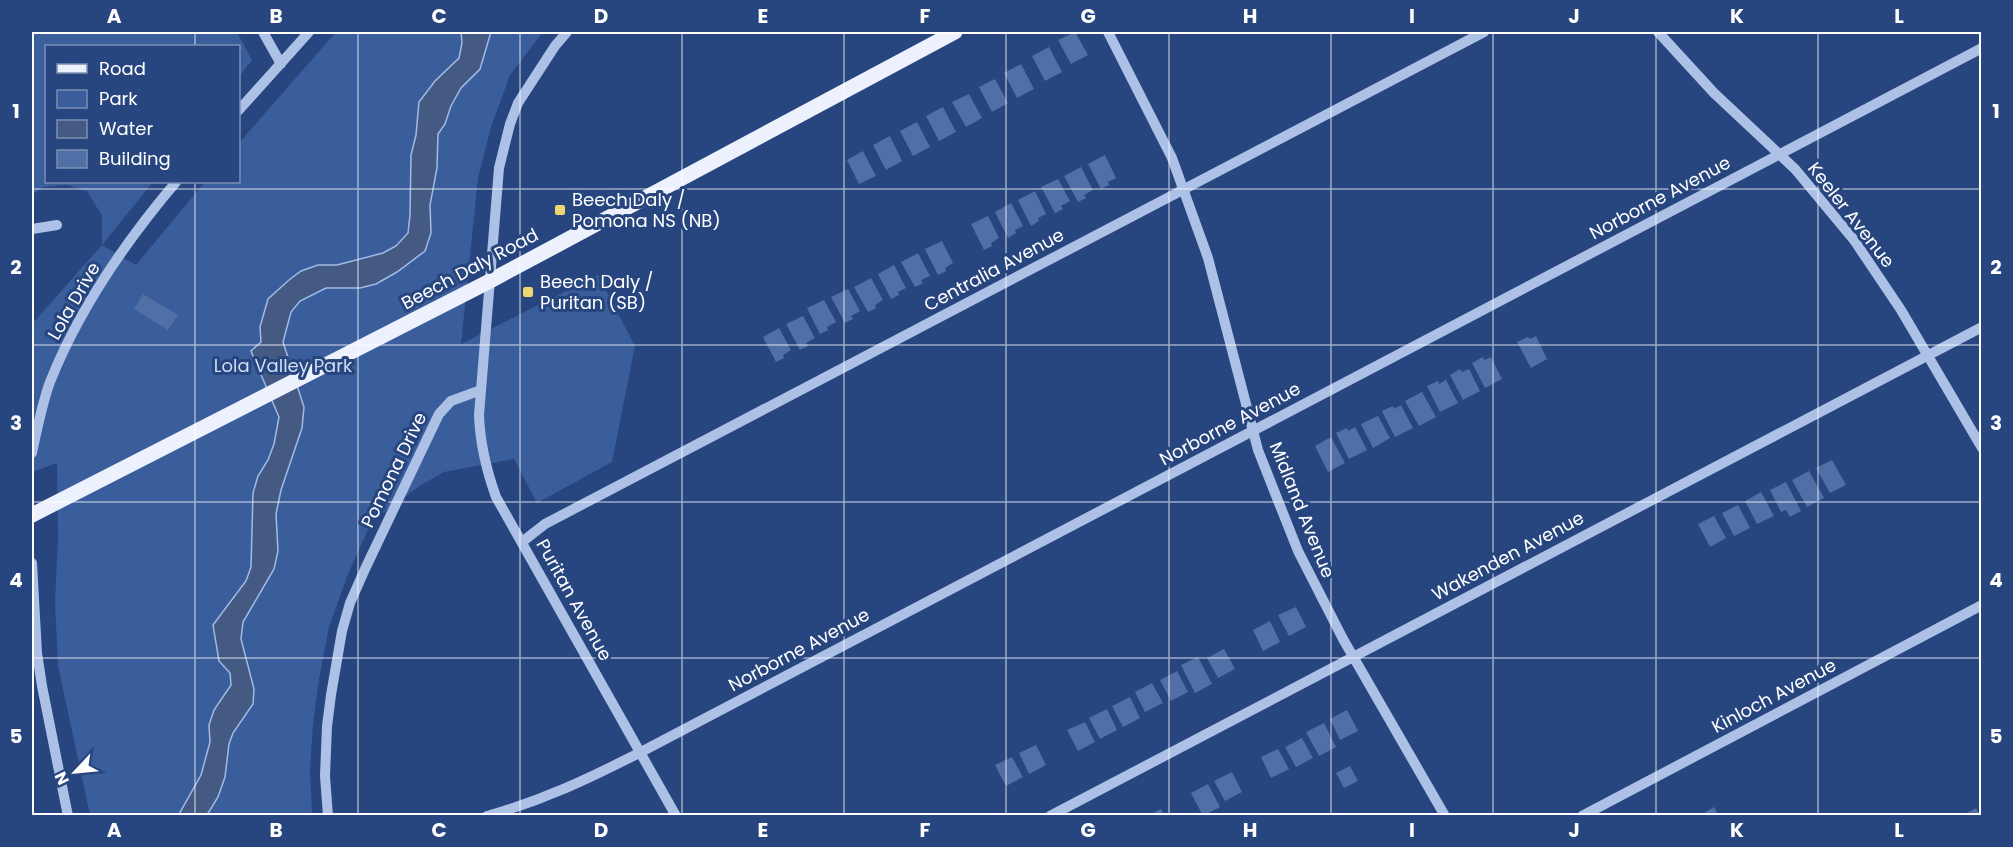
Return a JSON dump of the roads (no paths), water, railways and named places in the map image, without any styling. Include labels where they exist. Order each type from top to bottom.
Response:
[{"type":"main road","name":"Beech Daly Road","points":[[32,515],[490,281],[955,32]]},
{"type":"street","points":[[263,32],[281,64]]},
{"type":"street","points":[[240,109],[309,32]]},
{"type":"street","points":[[481,390],[500,168],[510,124],[526,89],[567,32]]},
{"type":"street","name":"Midland Avenue","points":[[1108,32],[1172,158],[1208,258],[1253,431],[1271,485],[1298,551],[1352,656],[1445,816]]},
{"type":"street","name":"Centralia Avenue","points":[[522,542],[545,524],[1484,32]]},
{"type":"street","name":"Keeler Avenue","points":[[1658,32],[1714,93],[1795,169],[1854,240],[1928,354],[1982,448]]},
{"type":"street","name":"Norborne Avenue","points":[[487,816],[519,807],[572,787],[1982,48]]},
{"type":"street","name":"Lola Drive","points":[[32,453],[50,384],[83,313],[118,257],[175,183]]},
{"type":"street","points":[[32,229],[57,225]]},
{"type":"street","name":"Wakenden Avenue","points":[[1050,816],[1982,327]]},
{"type":"street","name":"Puritan Avenue","points":[[481,390],[480,433],[486,469],[496,497],[676,816]]},
{"type":"street","name":"Pomona Drive","points":[[328,816],[325,776],[329,705],[342,631],[350,603],[439,414],[451,401],[481,390]]},
{"type":"street","points":[[32,563],[40,675],[68,816]]},
{"type":"street","name":"Kinloch Avenue","points":[[1582,816],[1982,605]]},
{"type":"water","points":[[461,32],[491,32],[480,69],[461,88],[438,134],[437,168],[430,205],[431,233],[425,251],[376,284],[360,288],[326,288],[300,301],[291,312],[283,342],[304,407],[302,428],[281,490],[276,514],[278,551],[274,569],[243,622],[241,639],[254,689],[253,704],[233,733],[229,744],[225,777],[218,797],[207,815],[178,816],[201,775],[210,742],[209,725],[214,710],[231,685],[230,673],[219,661],[213,625],[246,581],[251,567],[253,493],[258,476],[274,444],[279,417],[251,351],[261,342],[260,327],[268,299],[301,271],[318,265],[337,265],[383,253],[396,246],[408,233],[411,155],[416,135],[419,102],[435,81],[459,58],[462,43]]},
{"type":"place","name":"Beech Daly / Pomona NS (NB)","points":[[560,210]]},
{"type":"place","name":"Beech Daly / Puritan (SB)","points":[[528,292]]},
{"type":"park label","name":"Lola Valley Park","points":[[283,366]]}]
